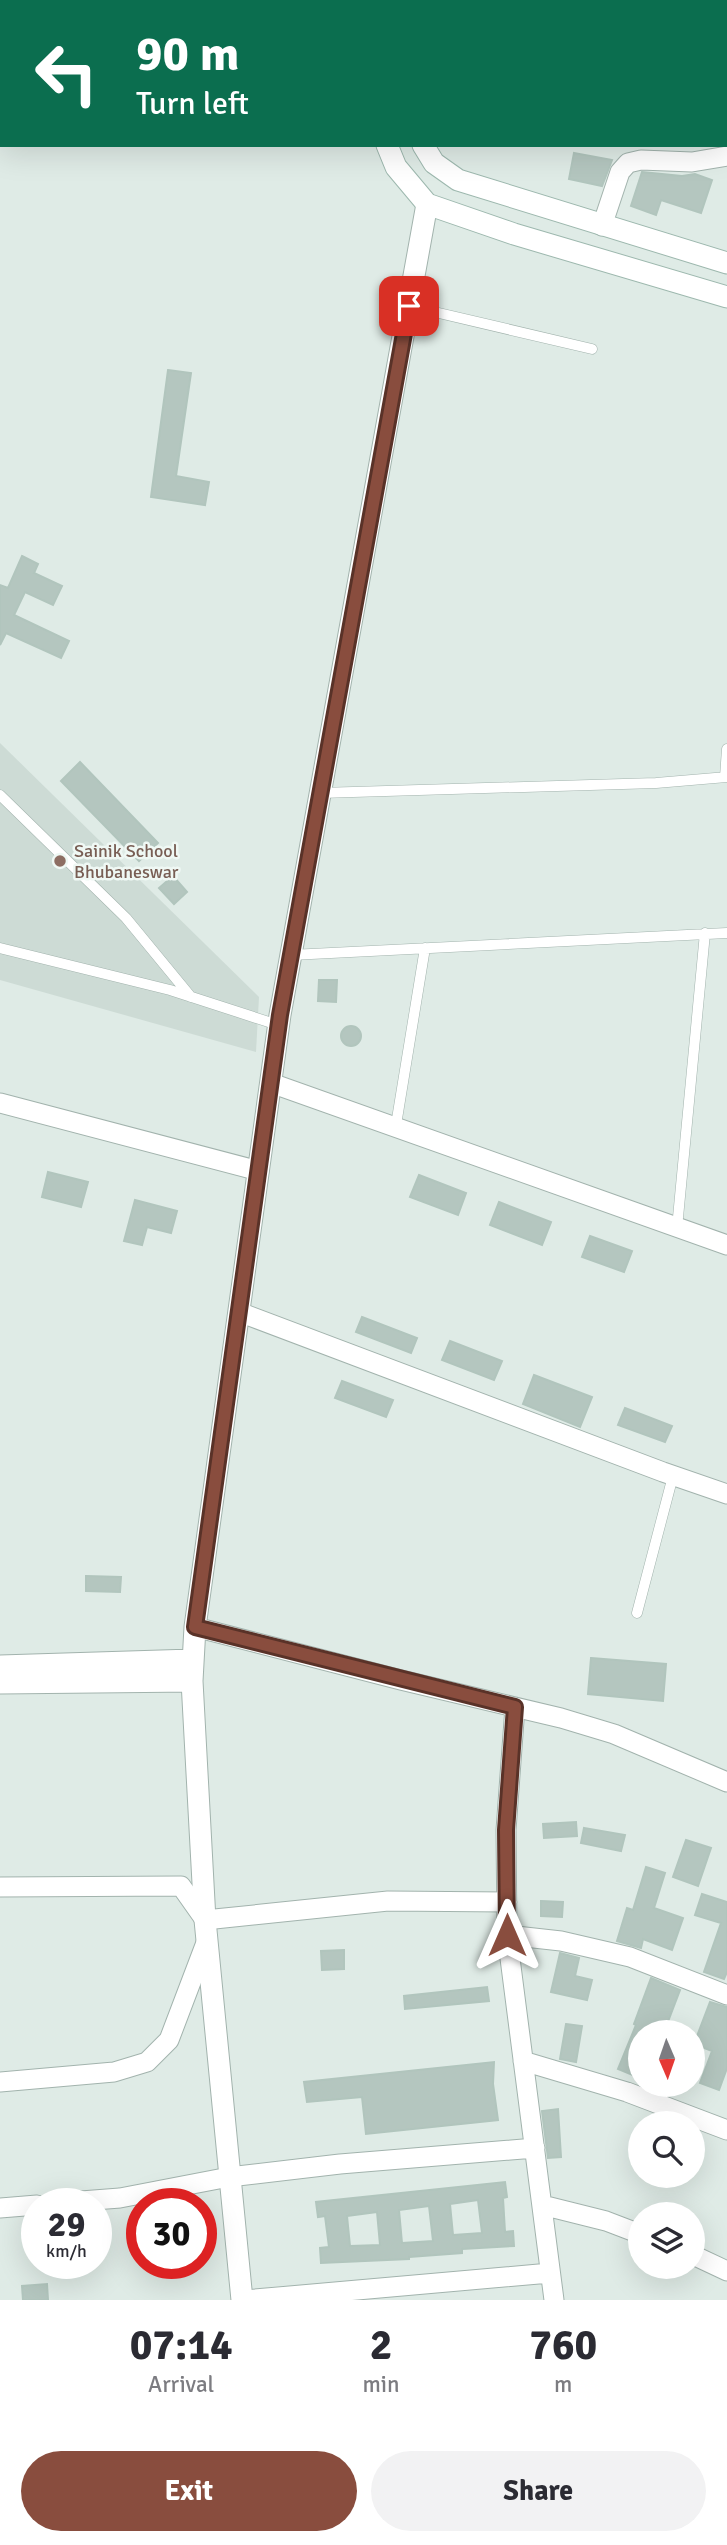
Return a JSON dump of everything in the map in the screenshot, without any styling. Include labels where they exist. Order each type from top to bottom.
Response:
[{"type":"street","points":[[388,147],[396,167],[427,204],[514,234],[727,297]]},
{"type":"street","points":[[424,147],[434,163],[458,180],[727,263]]},
{"type":"street","points":[[602,226],[620,172],[628,163],[641,160],[692,162],[727,156]]},
{"type":"street","points":[[427,204],[279,1025],[195,1627],[193,1670],[206,1930],[243,2300],[550,2273]]},
{"type":"street","points":[[271,1083],[396,1125],[727,1245]]},
{"type":"street","points":[[0,1103],[259,1171]]},
{"type":"street","points":[[239,1312],[727,1494]]},
{"type":"street","points":[[195,1627],[561,1718],[614,1734],[727,1782]]},
{"type":"street","points":[[0,1666],[193,1670]]},
{"type":"street","points":[[0,1683],[193,1670]]},
{"type":"street","points":[[515,1707],[506,1830],[507,1935],[554,2300]]},
{"type":"street","points":[[0,1887],[181,1886],[206,1930],[169,2040],[147,2062],[114,2072],[0,2082]]},
{"type":"street","points":[[206,1930],[388,1900],[507,1902]]},
{"type":"street","points":[[507,1935],[561,1941],[629,1957],[727,1995]]},
{"type":"street","points":[[523,2061],[627,2092],[727,2130]]},
{"type":"street","points":[[112,2198],[229,2177],[341,2164],[535,2148]]},
{"type":"street","points":[[542,2205],[628,2229]]},
{"type":"street","points":[[0,2208],[21,2206]]},
{"type":"street","points":[[705,2261],[727,2271]]},
{"type":"lane","points":[[409,306],[592,349]]},
{"type":"lane","points":[[320,793],[656,783],[726,777],[727,749]]},
{"type":"lane","points":[[0,795],[126,918],[191,997]]},
{"type":"lane","points":[[677,1228],[705,933]]},
{"type":"lane","points":[[291,955],[727,933]]},
{"type":"lane","points":[[0,948],[191,997],[279,1025]]},
{"type":"lane","points":[[396,1125],[425,948]]},
{"type":"lane","points":[[637,1613],[673,1476]]},
{"type":"shaded area","name":"Sainik School Bhubaneswar","points":[[0,743],[259,997],[256,1052],[0,980]]},
{"type":"building","points":[[574,153],[612,160],[602,186],[569,179]]},
{"type":"building","points":[[642,172],[682,176],[695,174],[712,180],[701,213],[661,200],[656,215],[631,206]]},
{"type":"building","points":[[168,370],[191,373],[176,476],[209,482],[205,505],[151,497]]},
{"type":"building","points":[[22,556],[38,564],[34,573],[62,586],[53,605],[25,592],[14,615],[69,641],[61,658],[6,633],[0,645],[0,585],[8,588]]},
{"type":"building","points":[[80,762],[158,843],[139,861],[61,781]]},
{"type":"building","points":[[173,876],[187,892],[174,904],[159,888]]},
{"type":"building","points":[[319,980],[337,980],[336,1002],[318,1001]]},
{"type":"building","points":[[347,1026],[355,1026],[361,1036],[355,1046],[347,1046],[341,1040],[341,1032]]},
{"type":"building","points":[[48,1172],[88,1182],[81,1207],[42,1197]]},
{"type":"building","points":[[419,1175],[466,1193],[458,1215],[410,1197]]},
{"type":"building","points":[[135,1200],[177,1211],[171,1233],[147,1227],[142,1245],[124,1241]]},
{"type":"building","points":[[499,1202],[551,1222],[542,1245],[490,1225]]},
{"type":"building","points":[[590,1236],[632,1251],[624,1272],[582,1257]]},
{"type":"building","points":[[362,1317],[417,1338],[411,1353],[356,1332]]},
{"type":"building","points":[[450,1341],[502,1361],[494,1380],[442,1360]]},
{"type":"building","points":[[534,1375],[592,1397],[580,1427],[523,1404]]},
{"type":"building","points":[[342,1381],[393,1400],[386,1417],[335,1398]]},
{"type":"building","points":[[625,1408],[672,1426],[665,1442],[618,1425]]},
{"type":"building","points":[[86,1576],[121,1577],[120,1592],[86,1591]]},
{"type":"building","points":[[591,1658],[666,1664],[663,1701],[588,1694]]},
{"type":"building","points":[[576,1822],[577,1836],[544,1838],[543,1824]]},
{"type":"building","points":[[584,1828],[625,1835],[621,1851],[581,1843]]},
{"type":"building","points":[[686,1840],[711,1848],[698,1886],[673,1877]]},
{"type":"building","points":[[646,1867],[665,1873],[654,1908],[683,1918],[672,1950],[643,1939],[641,1948],[617,1941],[627,1908],[633,1910]]},
{"type":"building","points":[[702,1894],[727,1902],[727,1972],[724,1979],[704,1972],[721,1923],[695,1915]]},
{"type":"building","points":[[541,1901],[563,1902],[562,1917],[541,1916]]},
{"type":"building","points":[[344,1950],[344,1969],[322,1970],[321,1951]]},
{"type":"building","points":[[560,1953],[579,1958],[575,1976],[592,1980],[587,2000],[551,1992]]},
{"type":"building","points":[[651,1978],[680,1990],[669,2020],[635,2020]]},
{"type":"building","points":[[487,1987],[489,2001],[405,2009],[404,1996]]},
{"type":"building","points":[[710,2002],[727,2007],[727,2068],[719,2090],[705,2085],[705,2070],[712,2051],[705,2048],[703,2020]]},
{"type":"building","points":[[566,2024],[582,2026],[576,2062],[560,2059]]},
{"type":"building","points":[[628,2045],[628,2073],[618,2069]]},
{"type":"building","points":[[494,2062],[493,2084],[498,2120],[366,2134],[362,2097],[307,2102],[304,2082]]},
{"type":"building","points":[[558,2109],[561,2157],[548,2158],[542,2111]]},
{"type":"building","points":[[505,2182],[505,2232],[513,2231],[514,2246],[462,2249],[462,2253],[409,2259],[321,2263],[320,2248],[329,2247],[325,2216],[318,2217],[316,2202]],"holes":[[[478,2200],[482,2233],[453,2235],[450,2204]],[[429,2206],[433,2241],[402,2243],[399,2210]],[[377,2212],[380,2245],[350,2246],[347,2216]]]},
{"type":"building","points":[[47,2284],[48,2300],[23,2300],[22,2286]]},
{"type":"place","name":"Sainik School Bhubaneswar","points":[[60,861]]},
{"type":"route","points":[[409,306],[280,1015],[195,1627],[515,1707],[506,1830],[507,1935]]}]
